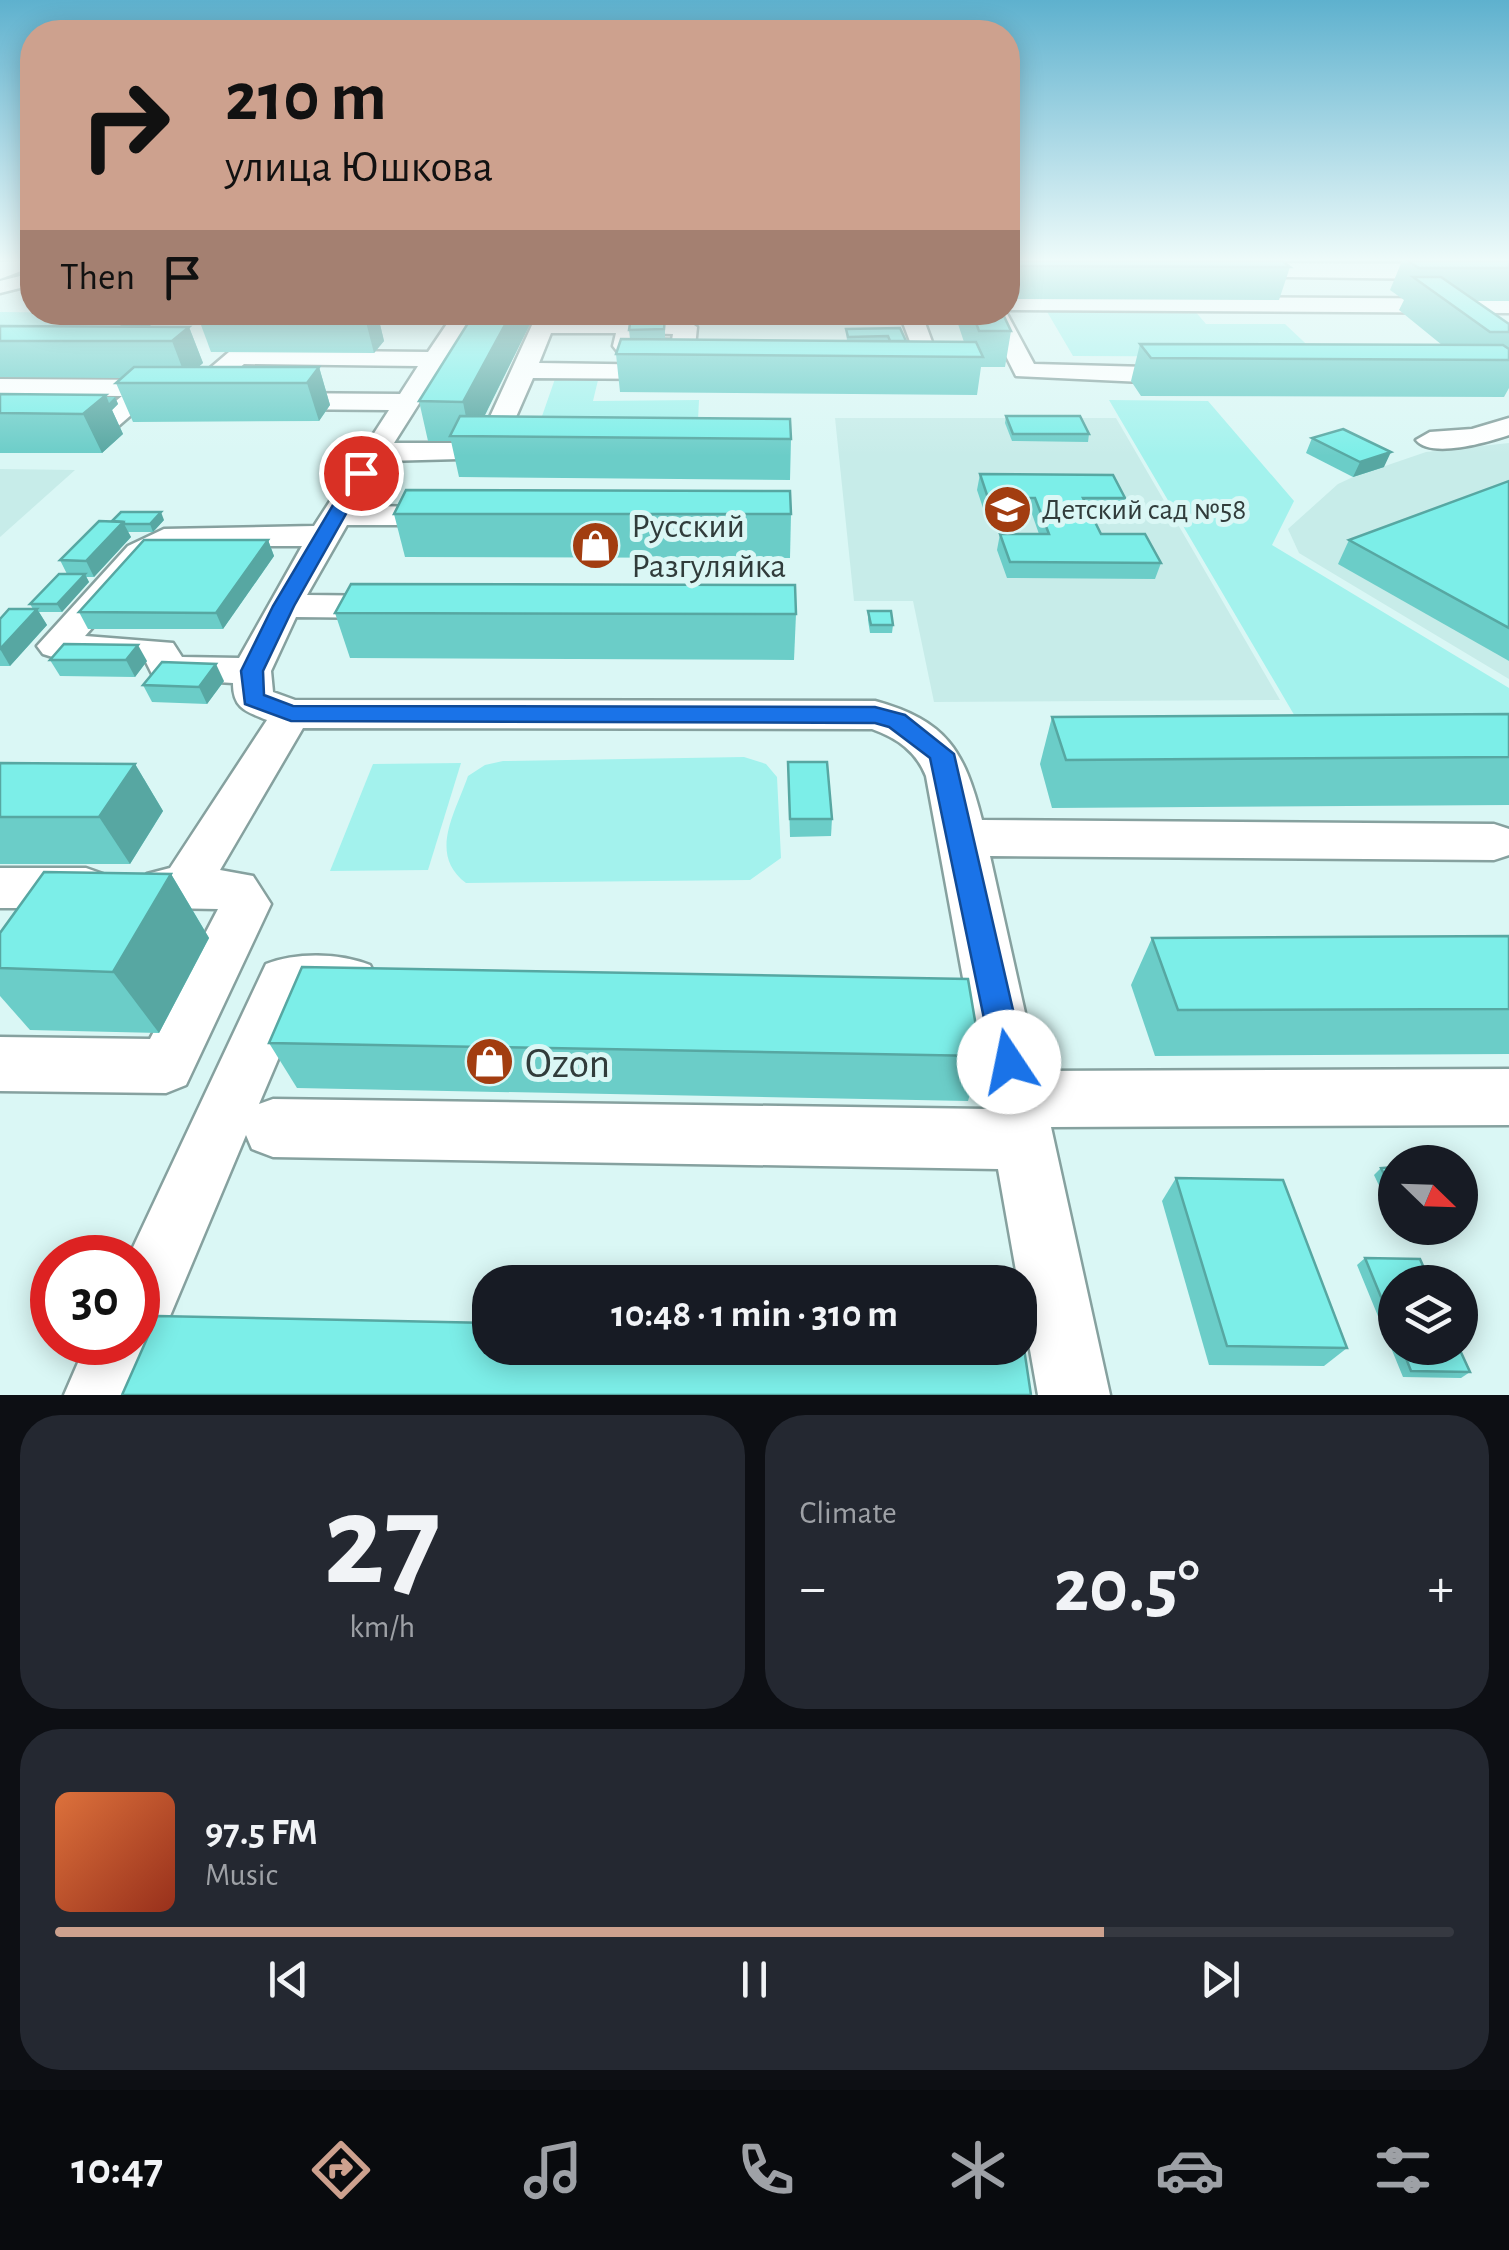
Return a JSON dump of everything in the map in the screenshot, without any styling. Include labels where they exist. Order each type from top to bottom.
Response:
[{"type":"street","points":[[457,326],[329,526],[284,606],[252,671],[253,699],[291,714],[875,715],[916,732],[942,754],[996,988],[1074,1395]]},
{"type":"street","points":[[488,452],[543,326]]},
{"type":"street","points":[[914,326],[926,366]]},
{"type":"street","points":[[1002,326],[1025,371],[1216,376]]},
{"type":"street","points":[[223,396],[238,358],[437,359]]},
{"type":"street","points":[[524,370],[702,372]]},
{"type":"street","points":[[0,387],[147,388],[223,396],[409,402]]},
{"type":"street","points":[[0,428],[98,428],[147,388]]},
{"type":"street","points":[[1430,440],[1475,437],[1509,426]]},
{"type":"street","points":[[376,452],[527,452]]},
{"type":"street","points":[[252,671],[168,669],[160,650],[56,646],[140,553],[175,536],[470,517]]},
{"type":"street","points":[[284,606],[419,607]]},
{"type":"street","points":[[184,888],[291,714]]},
{"type":"street","points":[[963,838],[1494,842]]},
{"type":"street","points":[[0,888],[236,890],[246,904],[166,1066],[0,1064]]},
{"type":"street","points":[[41,933],[71,888]]},
{"type":"street","points":[[160,1261],[285,980],[403,982]]},
{"type":"street","points":[[936,987],[996,988]]},
{"type":"street","points":[[273,1128],[1020,1119],[1509,1098]]},
{"type":"street","points":[[100,1395],[114,1365]]},
{"type":"shaded area","points":[[0,326],[79,326],[68,334],[0,356]]},
{"type":"shaded area","points":[[1055,326],[1287,326],[1320,357],[1073,356]]},
{"type":"shaded area","points":[[556,376],[599,376],[593,401],[699,400],[697,441],[533,442]]},
{"type":"shaded area","points":[[1109,400],[1208,401],[1294,501],[1272,545],[1509,688],[1509,743],[1303,730]]},
{"type":"shaded area","name":"Детский сад №58","points":[[835,418],[1116,418],[1280,700],[934,702],[913,601],[854,601]]},
{"type":"shaded area","points":[[1509,443],[1509,679],[1299,553],[1288,529],[1338,484],[1353,477],[1426,452]]},
{"type":"shaded area","points":[[0,469],[75,470],[0,537]]},
{"type":"shaded area","points":[[744,757],[766,764],[777,777],[781,858],[750,880],[466,883],[448,859],[448,833],[468,776],[485,765],[503,761]]},
{"type":"shaded area","points":[[461,763],[428,870],[330,871],[373,764]]},
{"type":"building","points":[[0,326],[189,327],[172,341],[0,341]]},
{"type":"building","points":[[466,326],[504,326],[463,402],[419,401]]},
{"type":"building","points":[[630,326],[664,326],[664,329],[629,330]]},
{"type":"building","points":[[977,326],[1009,326],[1011,331],[979,331]]},
{"type":"building","points":[[1482,326],[1509,326],[1509,332],[1490,332]]},
{"type":"building","points":[[900,328],[906,341],[890,341],[888,336],[848,337],[846,329]]},
{"type":"building","points":[[621,339],[976,342],[983,357],[616,354]]},
{"type":"building","points":[[1140,344],[1503,345],[1509,349],[1509,360],[1151,358]]},
{"type":"building","points":[[134,367],[319,367],[307,383],[116,383]]},
{"type":"building","points":[[0,394],[106,395],[83,414],[0,413]]},
{"type":"building","points":[[460,416],[790,419],[791,439],[450,436]]},
{"type":"building","points":[[1006,416],[1080,416],[1089,434],[1013,434]]},
{"type":"building","points":[[1343,429],[1391,452],[1360,462],[1312,438]]},
{"type":"building","points":[[980,474],[1113,475],[1125,498],[1083,498],[1101,534],[1145,534],[1161,563],[1010,562],[1000,534],[1049,534],[1035,498],[988,498]]},
{"type":"building","points":[[1509,481],[1509,628],[1349,540]]},
{"type":"building","points":[[406,490],[790,491],[791,514],[394,514]]},
{"type":"building","points":[[121,512],[161,512],[150,524],[112,521]]},
{"type":"building","points":[[99,521],[123,522],[86,561],[60,560]]},
{"type":"building","points":[[144,540],[268,540],[216,613],[79,612]]},
{"type":"building","points":[[59,574],[85,574],[57,604],[30,604]]},
{"type":"building","points":[[351,584],[795,585],[796,614],[335,613]]},
{"type":"building","points":[[9,609],[37,609],[0,649],[0,619]]},
{"type":"building","points":[[868,611],[891,611],[893,625],[871,625]]},
{"type":"building","points":[[64,644],[138,645],[126,660],[50,660]]},
{"type":"building","points":[[162,662],[216,664],[199,687],[143,685]]},
{"type":"building","points":[[1509,714],[1509,757],[1066,760],[1052,717]]},
{"type":"building","points":[[788,762],[827,762],[832,819],[790,819]]},
{"type":"building","points":[[0,763],[135,764],[99,817],[0,817]]},
{"type":"building","points":[[44,872],[171,874],[113,972],[0,968],[0,933]]},
{"type":"building","points":[[1509,936],[1509,1009],[1178,1010],[1152,938]]},
{"type":"building","points":[[302,967],[968,979],[981,1056],[269,1043]]},
{"type":"building","points":[[1176,1178],[1283,1180],[1347,1348],[1227,1346]]},
{"type":"building","points":[[1365,1258],[1420,1259],[1423,1265],[1378,1265],[1378,1290]]},
{"type":"building","points":[[160,1316],[472,1323],[472,1365],[1026,1365],[1031,1395],[122,1395],[135,1365],[160,1365]]},
{"type":"building","points":[[1409,1365],[1467,1365],[1470,1372],[1411,1371]]},
{"type":"place","name":"Детский сад №58","points":[[1007,509]]},
{"type":"place","name":"Русский Разгуляйка","points":[[596,545]]},
{"type":"place","name":"Ozon","points":[[490,1062]]},
{"type":"route","points":[[361,473],[284,606],[252,671],[253,699],[291,714],[875,715],[896,721],[942,754],[996,988],[1009,1062]]}]
